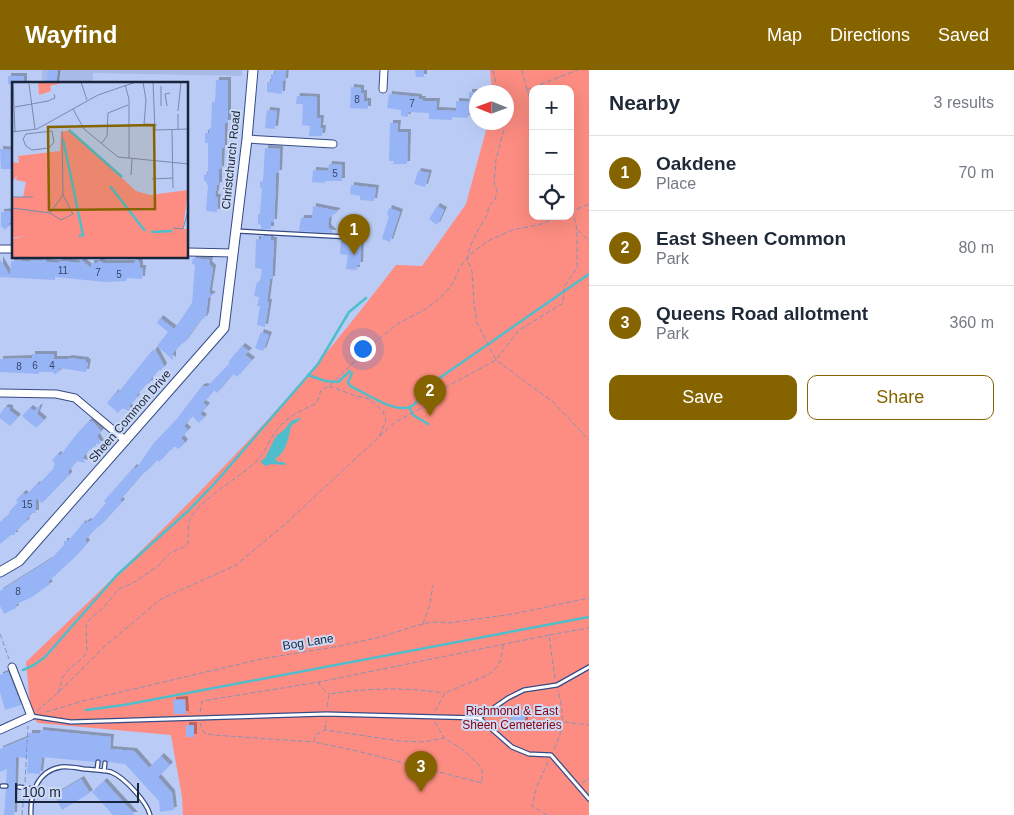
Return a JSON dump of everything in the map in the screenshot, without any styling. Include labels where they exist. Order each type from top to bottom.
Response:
[{"type":"street","name":"Christchurch Road","points":[[233,252],[247,140],[253,70]]},
{"type":"street","points":[[384,70],[384,89]]},
{"type":"street","points":[[247,140],[332,144]]},
{"type":"street","points":[[189,252],[233,252]]},
{"type":"street","name":"Sheen Common Drive","points":[[0,572],[19,561],[224,328],[233,252]]},
{"type":"street","points":[[0,393],[56,394],[76,398],[126,441]]},
{"type":"street","points":[[0,730],[31,716],[12,667]]},
{"type":"lane","points":[[236,231],[349,237]]},
{"type":"lane","points":[[31,716],[71,722],[326,714],[479,718],[508,698],[524,690],[556,685],[589,667]]},
{"type":"lane","points":[[479,718],[512,747],[529,754],[552,755],[589,799]]},
{"type":"lane","points":[[97,770],[98,762]]},
{"type":"lane","points":[[104,771],[105,763]]},
{"type":"lane","points":[[26,815],[30,808],[34,789],[43,776],[54,769],[67,767],[104,771],[117,775],[124,780],[145,804],[150,815]]},
{"type":"lane","points":[[19,787],[34,789]]},
{"type":"lane","points":[[30,808],[31,815]]},
{"type":"path","points":[[493,70],[496,85]]},
{"type":"path","points":[[522,70],[529,99]]},
{"type":"path","points":[[526,90],[578,70]]},
{"type":"path","points":[[504,130],[496,160],[494,183],[497,191],[495,200],[489,206],[487,215],[476,232],[467,258],[472,271],[477,323],[496,360],[554,402],[589,440]]},
{"type":"path","points":[[22,815],[28,726],[31,716],[58,694],[105,646],[161,599],[236,564],[283,526],[394,423],[436,400],[446,387],[496,360],[518,331],[562,302],[564,287],[577,268],[578,230],[574,210],[589,204]]},
{"type":"path","points":[[58,694],[63,677],[87,652],[88,644],[85,633],[87,622],[101,610],[119,589],[158,566],[171,552],[188,543],[188,522],[193,514],[219,490],[258,461],[264,454],[270,439],[289,416],[317,403],[322,390],[329,386],[376,341],[399,323],[426,309],[440,298],[452,285],[460,267],[467,258],[486,242],[512,230],[538,226],[553,220]]},
{"type":"path","points":[[578,230],[589,241]]},
{"type":"path","points":[[329,386],[353,396],[369,398],[383,411],[386,421],[384,429],[376,440]]},
{"type":"path","points":[[422,624],[430,604],[433,585]]},
{"type":"path","name":"Bog Lane","points":[[31,716],[83,701],[261,659],[340,646],[385,636],[422,624],[432,622],[448,623],[513,614],[589,598]]},
{"type":"path","points":[[445,693],[435,709],[434,716],[439,732],[444,738],[462,749],[480,766],[482,770],[482,783],[314,742],[213,735],[204,733],[201,727],[200,708],[202,701],[319,682],[589,628]]},
{"type":"path","points":[[0,634],[12,667]]},
{"type":"path","points":[[549,635],[556,685]]},
{"type":"path","points":[[319,682],[320,686],[329,694],[364,689],[397,688],[445,693],[488,675],[501,660],[503,645]]},
{"type":"path","points":[[325,730],[329,694]]},
{"type":"path","points":[[563,722],[589,725]]},
{"type":"path","points":[[314,742],[315,735],[325,730],[400,741],[424,742],[444,738]]},
{"type":"path","points":[[578,786],[589,778]]},
{"type":"shaded area","points":[[42,70],[242,70],[242,76],[93,73],[93,82],[42,82]]},
{"type":"shaded area","points":[[301,419],[291,426],[288,440],[282,453],[275,459],[278,462],[284,462],[286,465],[271,464],[266,466],[261,463],[276,436],[291,421]]},
{"type":"green space","name":"Richmond & East Sheen Cemeteries","points":[[490,70],[589,70],[589,815],[183,815],[182,797],[171,735],[38,723],[31,716],[26,662],[136,556],[277,410],[354,319],[396,265],[422,266],[466,204],[486,130],[514,130],[514,85],[491,85]]},
{"type":"building","points":[[48,70],[58,70],[56,82],[46,82]]},
{"type":"building","points":[[275,70],[286,70],[282,94],[267,92],[267,82],[271,82],[271,74],[275,74]]},
{"type":"building","points":[[415,70],[424,70],[424,77],[416,77]]},
{"type":"building","points":[[8,76],[24,76],[24,82],[8,84]]},
{"type":"building","points":[[216,80],[228,80],[228,123],[225,123],[224,148],[222,148],[221,169],[219,169],[219,185],[217,185],[215,197],[218,197],[217,212],[206,211],[208,185],[204,181],[204,175],[208,173],[208,143],[205,143],[205,133],[209,133],[209,128],[211,128],[212,102],[215,102]]},
{"type":"building","points":[[351,87],[361,88],[361,93],[364,93],[364,101],[368,101],[368,109],[350,108]]},
{"type":"building","points":[[389,94],[419,97],[419,99],[423,99],[422,101],[437,101],[436,110],[456,111],[456,101],[469,102],[468,118],[452,117],[452,120],[429,119],[429,113],[408,112],[408,117],[401,116],[401,110],[387,108]]},
{"type":"building","points":[[297,96],[317,97],[317,118],[321,118],[320,128],[323,128],[322,136],[309,136],[310,126],[302,125],[303,104],[296,104]]},
{"type":"building","points":[[267,110],[277,111],[275,129],[265,128]]},
{"type":"building","points":[[390,123],[398,123],[397,132],[408,132],[407,164],[393,164],[394,161],[389,161]]},
{"type":"building","points":[[265,148],[280,149],[279,173],[276,173],[274,222],[271,222],[271,229],[261,229],[261,225],[258,224],[262,188],[260,188],[260,181],[263,182]]},
{"type":"building","points":[[0,149],[12,150],[12,169],[1,169]]},
{"type":"building","points":[[329,164],[342,165],[342,181],[312,182],[313,170],[328,171]]},
{"type":"building","points":[[418,171],[429,173],[425,187],[414,184]]},
{"type":"building","points":[[351,185],[376,188],[374,201],[360,200],[360,196],[350,194]]},
{"type":"building","points":[[313,206],[338,211],[329,218],[328,227],[334,233],[299,231],[301,218],[312,218]]},
{"type":"building","points":[[437,206],[444,210],[437,225],[429,219]]},
{"type":"building","points":[[389,208],[400,212],[390,242],[382,239],[389,216],[387,215]]},
{"type":"building","points":[[12,211],[12,223],[9,223],[5,230],[1,226],[1,212]]},
{"type":"building","points":[[261,236],[271,236],[271,240],[274,240],[272,279],[270,279],[265,327],[257,325],[260,306],[257,306],[259,297],[254,296],[257,282],[260,282],[262,269],[255,268],[256,239],[261,240]]},
{"type":"building","points":[[341,240],[361,242],[360,265],[357,265],[357,270],[346,269],[348,255],[340,254]]},
{"type":"building","points":[[193,258],[210,260],[209,264],[213,268],[209,293],[213,295],[208,298],[204,319],[201,319],[184,343],[173,353],[173,360],[157,346],[168,332],[157,323],[160,318],[175,328],[192,303],[195,265],[192,264]]},
{"type":"building","points":[[0,259],[10,276],[11,262],[16,260],[29,262],[32,260],[42,261],[44,259],[47,262],[79,263],[81,260],[91,268],[91,263],[99,261],[103,263],[134,263],[138,259],[140,268],[143,268],[142,279],[127,278],[126,281],[105,282],[55,277],[55,280],[0,277]]},
{"type":"building","points":[[261,332],[269,335],[263,351],[255,348]]},
{"type":"building","points":[[242,346],[249,351],[245,355],[252,360],[237,377],[233,374],[217,393],[214,390],[203,403],[207,406],[200,414],[204,417],[199,423],[192,416],[184,426],[188,430],[181,438],[185,442],[182,446],[178,449],[174,446],[159,462],[157,460],[145,471],[120,500],[122,502],[85,540],[87,543],[75,557],[48,582],[50,584],[32,597],[15,605],[16,608],[4,614],[0,606],[0,591],[51,559],[64,545],[64,541],[68,541],[83,523],[90,522],[106,503],[104,501],[134,467],[136,469],[153,444],[176,420],[201,387],[207,387],[230,363],[228,362]]},
{"type":"building","points":[[155,349],[164,366],[161,370],[158,370],[150,380],[150,383],[146,384],[136,396],[129,406],[131,412],[122,408],[118,413],[107,403]]},
{"type":"building","points":[[32,354],[54,354],[54,359],[86,360],[88,362],[86,372],[59,368],[59,372],[55,374],[52,372],[39,372],[39,374],[0,372],[0,359],[32,358]]},
{"type":"building","points":[[40,406],[37,414],[44,420],[36,428],[22,416],[30,408],[34,411]]},
{"type":"building","points":[[5,407],[10,408],[10,411],[18,417],[10,426],[0,418],[0,414]]},
{"type":"building","points":[[92,421],[101,431],[97,436],[102,445],[96,443],[91,450],[89,449],[83,457],[85,463],[77,461],[68,471],[69,475],[42,503],[36,498],[36,513],[32,513],[27,521],[15,532],[15,535],[11,535],[0,544],[0,522],[10,514],[9,512],[18,502],[16,500],[23,493],[26,495],[38,485],[54,468],[55,464],[52,460],[58,454],[60,456],[75,436],[88,422]]},
{"type":"building","points":[[8,672],[21,705],[5,710],[0,692],[0,675]]},
{"type":"building","points":[[185,699],[186,714],[174,714],[173,700]]},
{"type":"building","points":[[511,714],[525,714],[525,723],[510,722]]},
{"type":"building","points":[[186,725],[194,725],[194,737],[186,737]]},
{"type":"building","points":[[40,730],[111,737],[110,749],[134,751],[149,768],[161,756],[170,765],[158,777],[172,793],[174,810],[160,812],[159,801],[125,764],[108,763],[105,760],[101,763],[98,759],[95,762],[42,757],[40,774],[27,773],[28,758],[16,757],[14,815],[4,815],[6,789],[9,786],[6,783],[7,769],[0,772],[0,749],[29,737],[29,733],[40,733]]},
{"type":"building","points":[[81,779],[90,793],[62,810],[54,795]]},
{"type":"building","points":[[104,781],[135,815],[113,815],[92,792]]},
{"type":"waterway","points":[[428,386],[589,274]]},
{"type":"waterway","points":[[23,670],[45,657],[117,575],[188,511],[215,483],[318,364],[349,312],[366,298]]},
{"type":"waterway","points":[[308,375],[325,381],[338,382],[350,371]]},
{"type":"waterway","points":[[352,373],[348,382],[350,386],[380,402],[397,408],[412,406],[421,397]]},
{"type":"waterway","points":[[409,407],[413,415],[428,424]]},
{"type":"waterway","points":[[86,710],[124,705],[589,617]]},
{"type":"place","name":"Oakdene","points":[[354,255]]},
{"type":"place","name":"East Sheen Common","points":[[430,416]]},
{"type":"place","name":"Queens Road allotment","points":[[421,792]]}]
